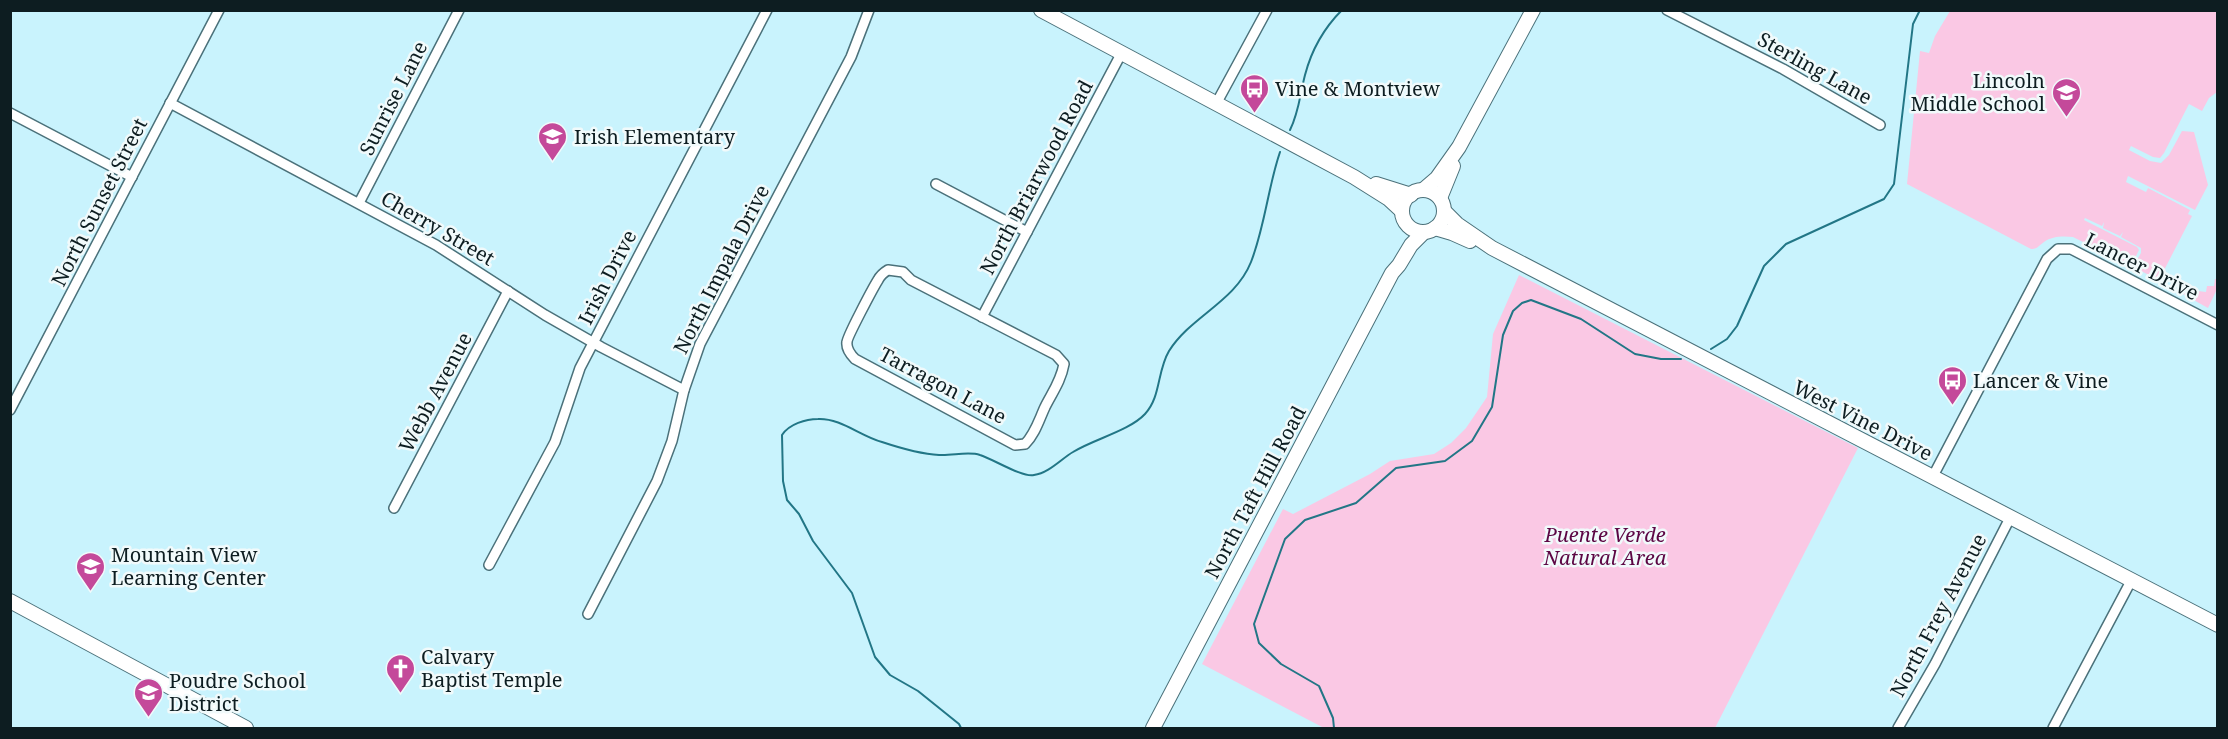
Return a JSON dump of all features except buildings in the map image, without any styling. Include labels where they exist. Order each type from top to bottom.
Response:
[{"type":"street","name":"North Sunset Street","points":[[10,411],[219,10]]},
{"type":"street","name":"Sunrise Lane","points":[[359,203],[459,10]]},
{"type":"street","name":"Irish Drive","points":[[489,565],[555,442],[575,382],[593,343],[767,10]]},
{"type":"street","name":"North Impala Drive","points":[[588,614],[657,481],[672,441],[684,390],[700,344],[851,57],[869,10]]},
{"type":"street","name":"West Vine Drive","points":[[1041,10],[1354,177],[1404,217],[1414,230],[1430,230],[1492,248]]},
{"type":"street","points":[[1216,104],[1267,10]]},
{"type":"street","points":[[1404,217],[1405,202],[1437,178],[1459,147],[1533,10]]},
{"type":"street","name":"Sterling Lane","points":[[1667,10],[1783,69],[1880,125]]},
{"type":"street","name":"North Briarwood Road","points":[[982,317],[1122,54]]},
{"type":"street","name":"Cherry Street","points":[[170,103],[460,259],[593,343],[684,390]]},
{"type":"street","points":[[10,113],[132,177]]},
{"type":"street","points":[[1430,230],[1442,220],[1442,205],[1459,147]]},
{"type":"street","name":"West Vine Drive","points":[[1354,177],[1364,178],[1383,188],[1417,193],[1430,192],[1457,224],[1492,248],[2217,625]]},
{"type":"street","points":[[936,184],[1027,232]]},
{"type":"street","name":"North Taft Hill Road","points":[[1392,273],[1404,217]]},
{"type":"street","name":"North Taft Hill Road","points":[[1153,729],[1392,273],[1411,245],[1430,230]]},
{"type":"street","name":"Lancer Drive","points":[[1932,478],[2047,259],[2058,249],[2071,249],[2217,325]]},
{"type":"street","name":"Tarragon Lane","points":[[888,270],[903,272],[911,280],[982,317],[1056,355],[1065,364],[1062,376],[1031,437],[1025,444],[1015,445],[855,359],[848,350],[846,342],[878,280],[888,270]]},
{"type":"street","name":"Webb Avenue","points":[[394,508],[508,291]]},
{"type":"street","name":"North Frey Avenue","points":[[1898,729],[1935,664],[2010,518]]},
{"type":"street","points":[[2053,729],[2131,581]]},
{"type":"street","points":[[10,601],[246,729]]},
{"type":"green space","name":"Lincoln Middle School","points":[[1950,11],[2217,11],[2217,92],[2209,98],[2202,111],[2189,104],[2160,158],[2131,146],[2129,150],[2150,161],[2161,163],[2169,155],[2182,131],[2194,132],[2208,185],[2195,210],[2128,176],[2126,182],[2146,192],[2148,188],[2190,210],[2188,214],[2192,216],[2159,280],[2133,267],[2141,253],[2141,248],[2121,237],[2123,232],[2120,236],[2103,228],[2104,222],[2102,226],[2085,218],[2084,220],[2137,247],[2139,250],[2131,266],[2073,237],[2047,240],[2037,248],[2031,249],[1907,184],[1920,51],[1929,53],[1935,36]]},
{"type":"green space","name":"Puente Verde Natural Area","points":[[1519,275],[1858,448],[1715,728],[1324,728],[1202,664],[1283,509],[1293,514],[1370,474],[1390,461],[1434,454],[1451,443],[1466,428],[1487,397],[1493,334]]},
{"type":"green space","points":[[2215,279],[2217,279],[2217,289],[2208,308],[2181,293],[2182,289],[2206,292],[2207,286],[2214,286]]},
{"type":"waterway","points":[[1290,130],[1311,58],[1324,32],[1342,10]]},
{"type":"waterway","points":[[1711,349],[1727,339],[1737,326],[1764,266],[1786,244],[1884,199],[1894,184],[1913,24],[1920,10]]},
{"type":"waterway","points":[[961,728],[918,691],[890,675],[875,657],[852,593],[813,541],[799,514],[787,500],[783,481],[782,435],[789,428],[803,421],[826,419],[903,448],[939,455],[975,454],[1016,471],[1034,475],[1045,472],[1081,447],[1130,425],[1145,414],[1154,400],[1165,359],[1178,339],[1224,299],[1244,276],[1256,248],[1280,152]]},
{"type":"waterway","points":[[1334,728],[1333,718],[1319,686],[1281,664],[1259,643],[1254,624],[1285,539],[1305,520],[1356,503],[1396,468],[1445,461],[1472,441],[1492,407],[1503,335],[1513,311],[1522,303],[1531,300],[1581,319],[1635,354],[1661,359],[1681,359]]},
{"type":"place","name":"Vine & Montview","points":[[1254,114]]},
{"type":"place","name":"Lincoln Middle School","points":[[2066,118]]},
{"type":"place","name":"Irish Elementary","points":[[553,162]]},
{"type":"place","name":"Lancer & Vine","points":[[1952,406]]},
{"type":"place","name":"Mountain View Learning Center","points":[[90,592]]},
{"type":"place","name":"Calvary Baptist Temple","points":[[400,694]]},
{"type":"place","name":"Poudre School District","points":[[148,718]]}]
